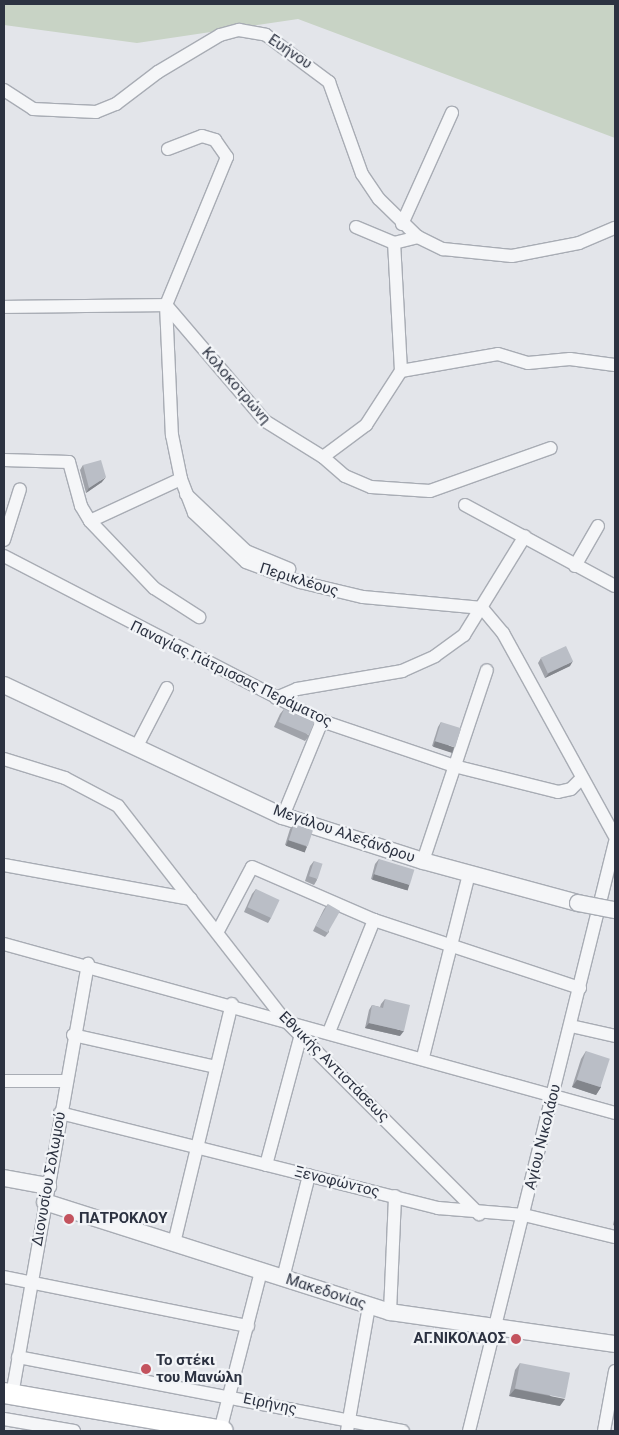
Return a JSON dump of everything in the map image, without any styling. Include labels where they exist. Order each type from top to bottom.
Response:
[{"type":"main road","points":[[8,1394],[222,1431]]},
{"type":"street","name":"Ευήνου","points":[[5,93],[33,109],[65,113],[107,109],[214,38],[239,30],[260,32],[281,43],[329,82],[356,162],[402,224],[418,237],[443,249],[512,256],[572,246],[615,228]]},
{"type":"street","points":[[402,224],[452,113]]},
{"type":"street","name":"Περικλέους","points":[[168,149],[202,136],[215,140],[227,157],[166,305],[172,435],[186,494],[201,521],[246,562],[342,593],[482,608]]},
{"type":"street","points":[[356,228],[394,242],[418,237]]},
{"type":"street","points":[[323,456],[366,425],[401,371],[394,242]]},
{"type":"street","points":[[4,307],[166,305]]},
{"type":"street","name":"Κολοκοτρώνη","points":[[166,305],[265,421],[323,456],[356,482],[413,494],[552,448]]},
{"type":"street","points":[[401,371],[498,354],[528,363],[570,359],[615,365]]},
{"type":"street","points":[[4,460],[64,460],[73,467],[81,506],[90,521],[154,588],[199,617]]},
{"type":"street","points":[[90,521],[181,479]]},
{"type":"street","points":[[4,540],[20,489]]},
{"type":"street","points":[[465,505],[615,586]]},
{"type":"street","points":[[575,566],[598,526]]},
{"type":"street","points":[[276,698],[297,689],[402,671],[435,656],[464,635],[525,536]]},
{"type":"street","name":"Παναγίας Γιάτρισσας Περάματος","points":[[4,556],[322,721],[454,766],[558,792],[571,789],[581,779]]},
{"type":"street","points":[[482,608],[503,633],[581,779],[615,837]]},
{"type":"street","points":[[423,861],[487,670]]},
{"type":"street","name":"Μεγάλου Αλεξάνδρου","points":[[4,685],[138,744],[283,816],[423,861],[578,903],[615,910]]},
{"type":"street","points":[[138,744],[167,688]]},
{"type":"street","points":[[283,816],[322,721]]},
{"type":"street","name":"Εθνικής Αντιστάσεως","points":[[4,759],[65,778],[111,800],[127,816],[218,931],[282,1017],[479,1214]]},
{"type":"street","name":"Αγίου Νικολάου","points":[[470,1431],[615,842]]},
{"type":"street","points":[[4,865],[191,899]]},
{"type":"street","points":[[218,931],[252,867],[374,920],[580,988]]},
{"type":"street","points":[[423,1057],[469,874]]},
{"type":"street","points":[[329,1032],[374,920]]},
{"type":"street","points":[[4,944],[88,964],[282,1017],[329,1032],[615,1112]]},
{"type":"street","name":"Διονυσίου Σολωμού","points":[[8,1394],[18,1357],[73,1035],[88,964]]},
{"type":"street","points":[[174,1243],[195,1148],[232,1004]]},
{"type":"street","points":[[570,1026],[615,1036]]},
{"type":"street","points":[[266,1165],[301,1034]]},
{"type":"street","points":[[73,1035],[216,1067]]},
{"type":"street","points":[[4,1081],[66,1081]]},
{"type":"street","name":"Ξενοφώντος","points":[[60,1113],[195,1148],[395,1196],[479,1214],[524,1215],[615,1236]]},
{"type":"street","points":[[283,1278],[310,1175]]},
{"type":"street","points":[[4,1178],[48,1186]]},
{"type":"street","points":[[390,1312],[395,1196]]},
{"type":"street","name":"Μακεδονίας","points":[[45,1202],[390,1312],[615,1344]]},
{"type":"street","points":[[222,1431],[227,1395],[248,1326],[261,1271]]},
{"type":"street","points":[[4,1277],[248,1326]]},
{"type":"street","points":[[348,1426],[369,1306]]},
{"type":"street","name":"Ειρήνης","points":[[18,1357],[227,1395],[348,1426],[403,1431]]},
{"type":"street","points":[[604,1431],[615,1371]]},
{"type":"street","points":[[4,1419],[74,1431]]},
{"type":"green space","points":[[4,4],[615,4],[615,138],[298,19],[137,43],[4,25]]},
{"type":"building","points":[[101,460],[106,477],[89,488],[83,465]]},
{"type":"building","points":[[566,646],[573,661],[548,673],[541,658]]},
{"type":"building","points":[[284,709],[314,722],[309,735],[279,722]]},
{"type":"building","points":[[441,722],[461,728],[455,747],[435,741]]},
{"type":"building","points":[[294,824],[313,830],[308,846],[289,840]]},
{"type":"building","points":[[379,859],[414,870],[410,885],[374,874]]},
{"type":"building","points":[[314,861],[323,864],[318,879],[309,876]]},
{"type":"building","points":[[256,889],[280,900],[271,918],[248,907]]},
{"type":"building","points":[[328,904],[340,911],[328,933],[316,926]]},
{"type":"building","points":[[385,999],[410,1005],[404,1031],[369,1023],[372,1005],[383,1008]]},
{"type":"building","points":[[586,1051],[610,1059],[601,1087],[577,1080]]},
{"type":"building","points":[[520,1363],[570,1373],[565,1398],[515,1389]]},
{"type":"place","name":"ΠΑΤΡΟΚΛΟΥ","points":[[69,1219]]},
{"type":"place","name":"ΑΓ.ΝΙΚΟΛΑΟΣ","points":[[516,1339]]},
{"type":"place","name":"Το στέκι του Μανώλη","points":[[146,1369]]}]
